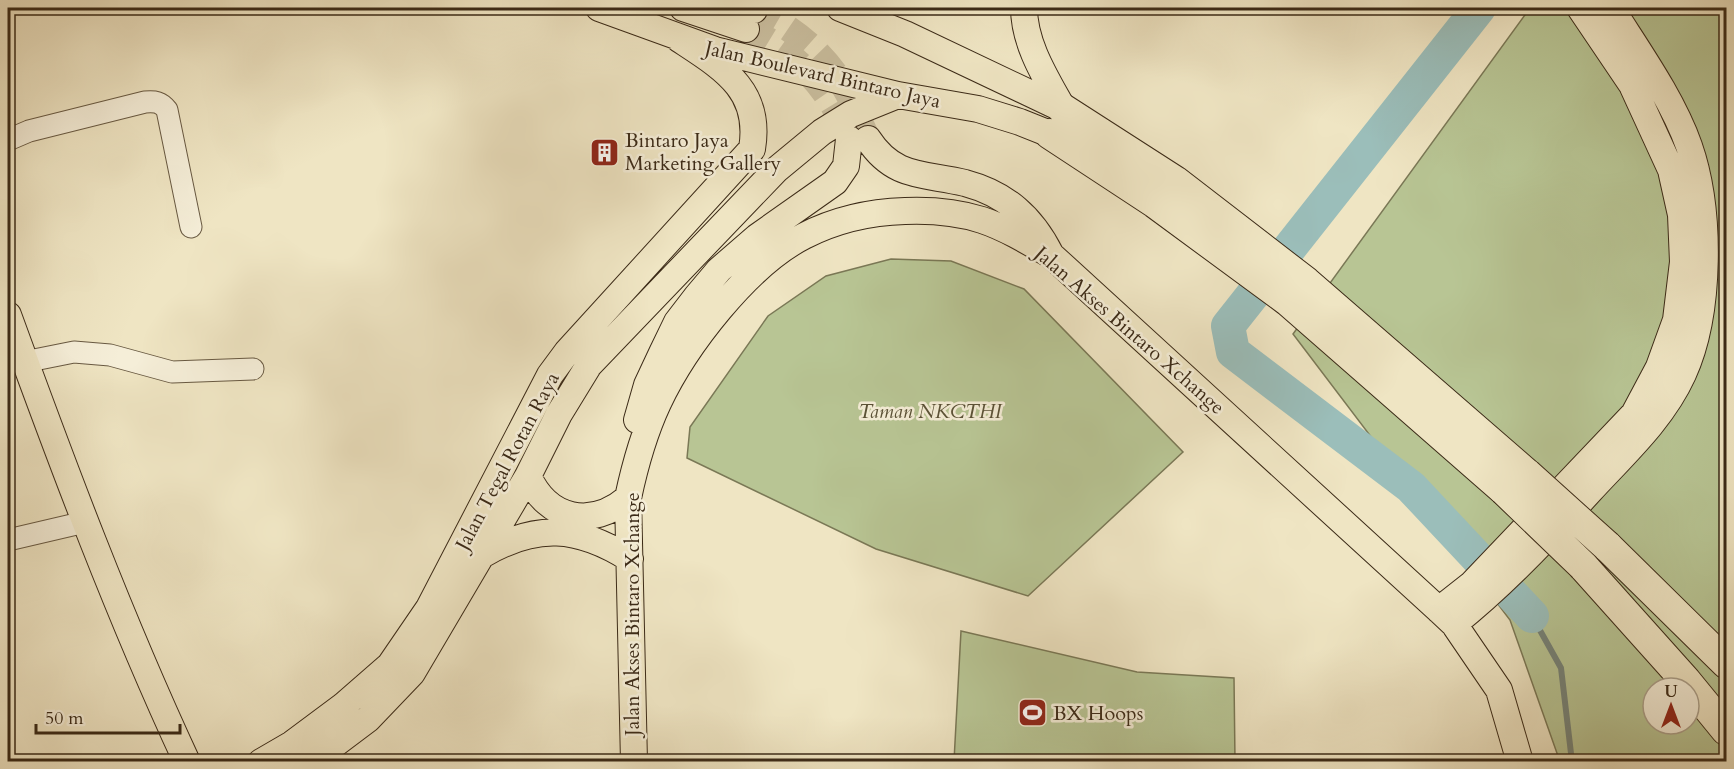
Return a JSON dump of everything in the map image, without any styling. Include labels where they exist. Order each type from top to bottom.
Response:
[{"type":"highway","points":[[1056,122],[1175,181],[1234,244],[1297,292],[1516,482],[1607,546],[1726,663]]},
{"type":"highway","points":[[1516,482],[1583,566],[1686,681],[1726,730]]},
{"type":"main road","name":"Jalan Boulevard Bintaro Jaya","points":[[598,8],[679,39],[898,95],[939,100],[996,114],[1056,122]]},
{"type":"main road","points":[[683,8],[749,16]]},
{"type":"main road","points":[[840,8],[905,34],[1056,122]]},
{"type":"main road","points":[[1024,8],[1024,18],[1056,122]]},
{"type":"main road","points":[[1516,553],[1634,414],[1659,367],[1677,308],[1683,262],[1681,215],[1671,170],[1632,85],[1580,8]]},
{"type":"main road","points":[[1447,617],[1480,590],[1656,421],[1684,373],[1698,324],[1705,263],[1701,198],[1689,146],[1658,84],[1611,8]]},
{"type":"main road","points":[[679,39],[712,61],[742,87],[752,108],[755,129],[752,149],[760,147],[776,156],[776,170]]},
{"type":"main road","name":"Jalan Tegal Rotan Raya","points":[[261,762],[292,744],[343,706],[390,665],[528,476],[559,414],[589,365],[776,170],[822,132],[851,114],[898,95]]},
{"type":"main road","points":[[636,459],[637,417],[647,385],[677,322],[704,287],[734,256],[835,182],[846,166],[859,139],[900,169],[981,188],[1014,205],[1035,226],[1051,255]]},
{"type":"main road","name":"Jalan Tegal Rotan Raya","points":[[310,762],[368,719],[412,673],[473,549],[530,412],[562,360],[752,149]]},
{"type":"main road","name":"Jalan Akses Bintaro Xchange","points":[[634,762],[628,498],[636,459],[658,402],[675,373],[718,312],[736,290],[771,258],[803,236],[836,222],[882,212],[927,210],[982,220],[1017,235],[1051,255],[1447,617],[1499,690],[1520,762]]},
{"type":"main road","points":[[8,315],[85,522],[187,762]]},
{"type":"main road","points":[[528,476],[542,499],[565,514],[592,517],[605,513],[628,498]]},
{"type":"main road","points":[[473,549],[528,534],[554,532],[579,534],[606,544],[630,559]]},
{"type":"street","points":[[8,140],[29,131],[155,101],[167,110],[190,226]]},
{"type":"street","points":[[8,131],[29,131]]},
{"type":"street","points":[[24,362],[74,352],[110,356],[172,372],[253,369]]},
{"type":"street","points":[[8,540],[85,522]]},
{"type":"green space","points":[[1530,8],[1726,8],[1726,761],[1557,761],[1558,756],[1510,620],[1293,334]]},
{"type":"green space","name":"Taman NKCTHI","points":[[891,259],[951,261],[1024,289],[1183,452],[1028,596],[876,549],[687,458],[690,427],[768,316],[826,276]]},
{"type":"green space","points":[[961,631],[1137,672],[1234,678],[1235,761],[954,761]]},
{"type":"waterway","points":[[1479,8],[1228,326],[1233,352],[1411,487],[1532,616]]},
{"type":"waterway","points":[[1532,616],[1561,668],[1572,762]]},
{"type":"tunnel","points":[[754,10],[782,24],[819,54],[847,92],[868,139]]},
{"type":"tunnel","points":[[746,29],[780,47],[809,73],[832,104],[849,139]]},
{"type":"place","name":"Bintaro Jaya Marketing Gallery","points":[[604,152]]},
{"type":"place","name":"BX Hoops","points":[[1032,713]]}]
